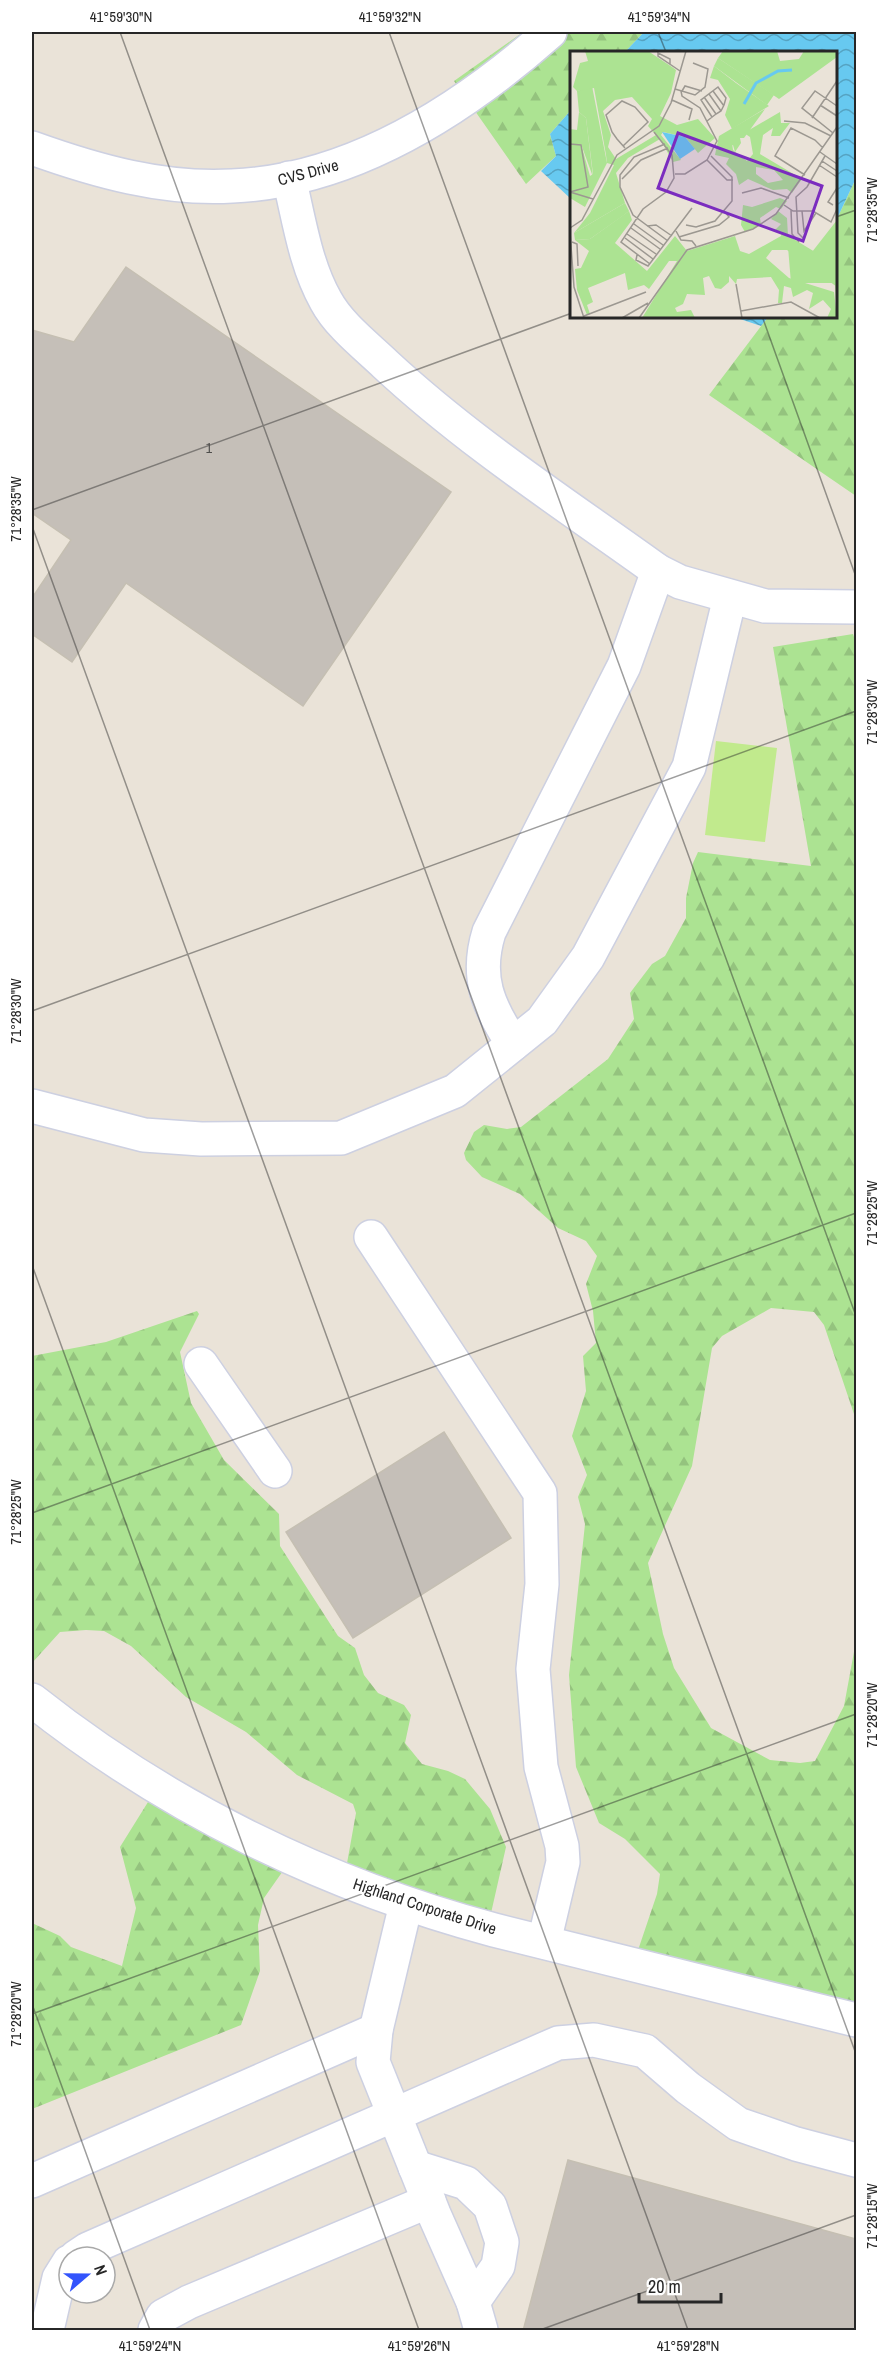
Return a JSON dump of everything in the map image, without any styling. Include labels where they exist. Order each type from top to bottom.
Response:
[{"type":"street","name":"CVS Drive","points":[[32,148],[90,167],[164,183],[232,186],[289,178],[350,160],[423,126],[481,88],[550,32]]},
{"type":"street","points":[[289,178],[317,284],[327,303],[343,323],[401,379],[447,418],[546,493],[658,571],[680,582],[765,606],[856,607]]},
{"type":"street","points":[[513,1044],[496,1017],[486,993],[483,954],[489,932],[624,666],[658,571]]},
{"type":"street","points":[[32,1106],[144,1135],[201,1139],[341,1138],[455,1091],[542,1021],[588,957],[689,767],[730,597]]},
{"type":"street","points":[[371,1237],[540,1493],[542,1584],[533,1669],[541,1767],[562,1846],[560,1879],[544,1942]]},
{"type":"street","points":[[201,1364],[275,1471]]},
{"type":"street","name":"Highland Corporate Drive","points":[[32,1700],[132,1772],[211,1818],[289,1857],[406,1904],[544,1942],[856,2020]]},
{"type":"street","points":[[406,1904],[376,2030],[373,2062],[477,2316]]},
{"type":"street","points":[[32,2181],[376,2030]]},
{"type":"street","points":[[97,2245],[558,2043],[594,2040],[645,2051],[688,2088],[738,2124],[796,2144],[856,2160]]},
{"type":"street","points":[[415,2168],[466,2182],[490,2206],[502,2242],[498,2266],[477,2316]]},
{"type":"street","points":[[155,2331],[163,2316],[189,2302],[429,2201]]},
{"type":"street","points":[[47,2331],[57,2287]]},
{"type":"green space","points":[[523,32],[644,32],[626,51],[570,51],[570,111],[550,134],[556,156],[526,184],[454,81]]},
{"type":"green space","points":[[856,178],[856,496],[709,395],[767,318],[837,318],[837,219]]},
{"type":"green space","points":[[853,634],[856,643],[856,1420],[824,1325],[814,1312],[771,1308],[722,1336],[712,1348],[692,1466],[648,1563],[663,1634],[674,1668],[711,1728],[770,1760],[800,1763],[815,1761],[844,1706],[856,1641],[856,2023],[634,1962],[657,1894],[660,1874],[625,1839],[599,1823],[576,1767],[569,1675],[585,1524],[578,1497],[587,1475],[572,1436],[586,1391],[583,1356],[596,1343],[593,1311],[586,1284],[597,1256],[586,1241],[558,1228],[520,1194],[482,1177],[466,1160],[464,1153],[474,1132],[484,1125],[507,1129],[521,1127],[608,1059],[634,1019],[630,993],[652,964],[665,956],[686,918],[686,898],[693,863],[698,852],[811,866],[773,647]]},
{"type":"green space","points":[[716,741],[777,748],[765,842],[705,835]]},
{"type":"green space","points":[[197,1311],[199,1314],[180,1352],[191,1403],[224,1460],[279,1514],[280,1546],[338,1636],[355,1648],[364,1675],[378,1693],[404,1705],[411,1715],[405,1743],[422,1764],[448,1771],[465,1779],[490,1809],[506,1847],[489,1922],[344,1880],[356,1813],[353,1804],[297,1775],[246,1732],[186,1697],[131,1646],[104,1631],[60,1632],[32,1663],[32,1356],[106,1342]]},
{"type":"green space","points":[[153,1794],[292,1858],[264,1898],[258,1925],[260,1971],[241,2025],[32,2109],[32,1923],[60,1936],[71,1947],[122,1966],[136,1908],[120,1847]]},
{"type":"water","points":[[644,32],[856,32],[856,178],[837,219],[837,51],[626,51]]},
{"type":"water","points":[[570,111],[570,198],[541,171],[556,156],[550,134]]},
{"type":"water","points":[[737,318],[767,318],[761,326]]},
{"type":"building","points":[[126,267],[451,492],[303,706],[126,583],[72,662],[32,634],[32,598],[71,540],[32,513],[32,330],[74,342]]},
{"type":"building","points":[[444,1432],[511,1538],[353,1638],[286,1532]]},
{"type":"building","points":[[568,2160],[856,2239],[856,2331],[523,2331]]}]
